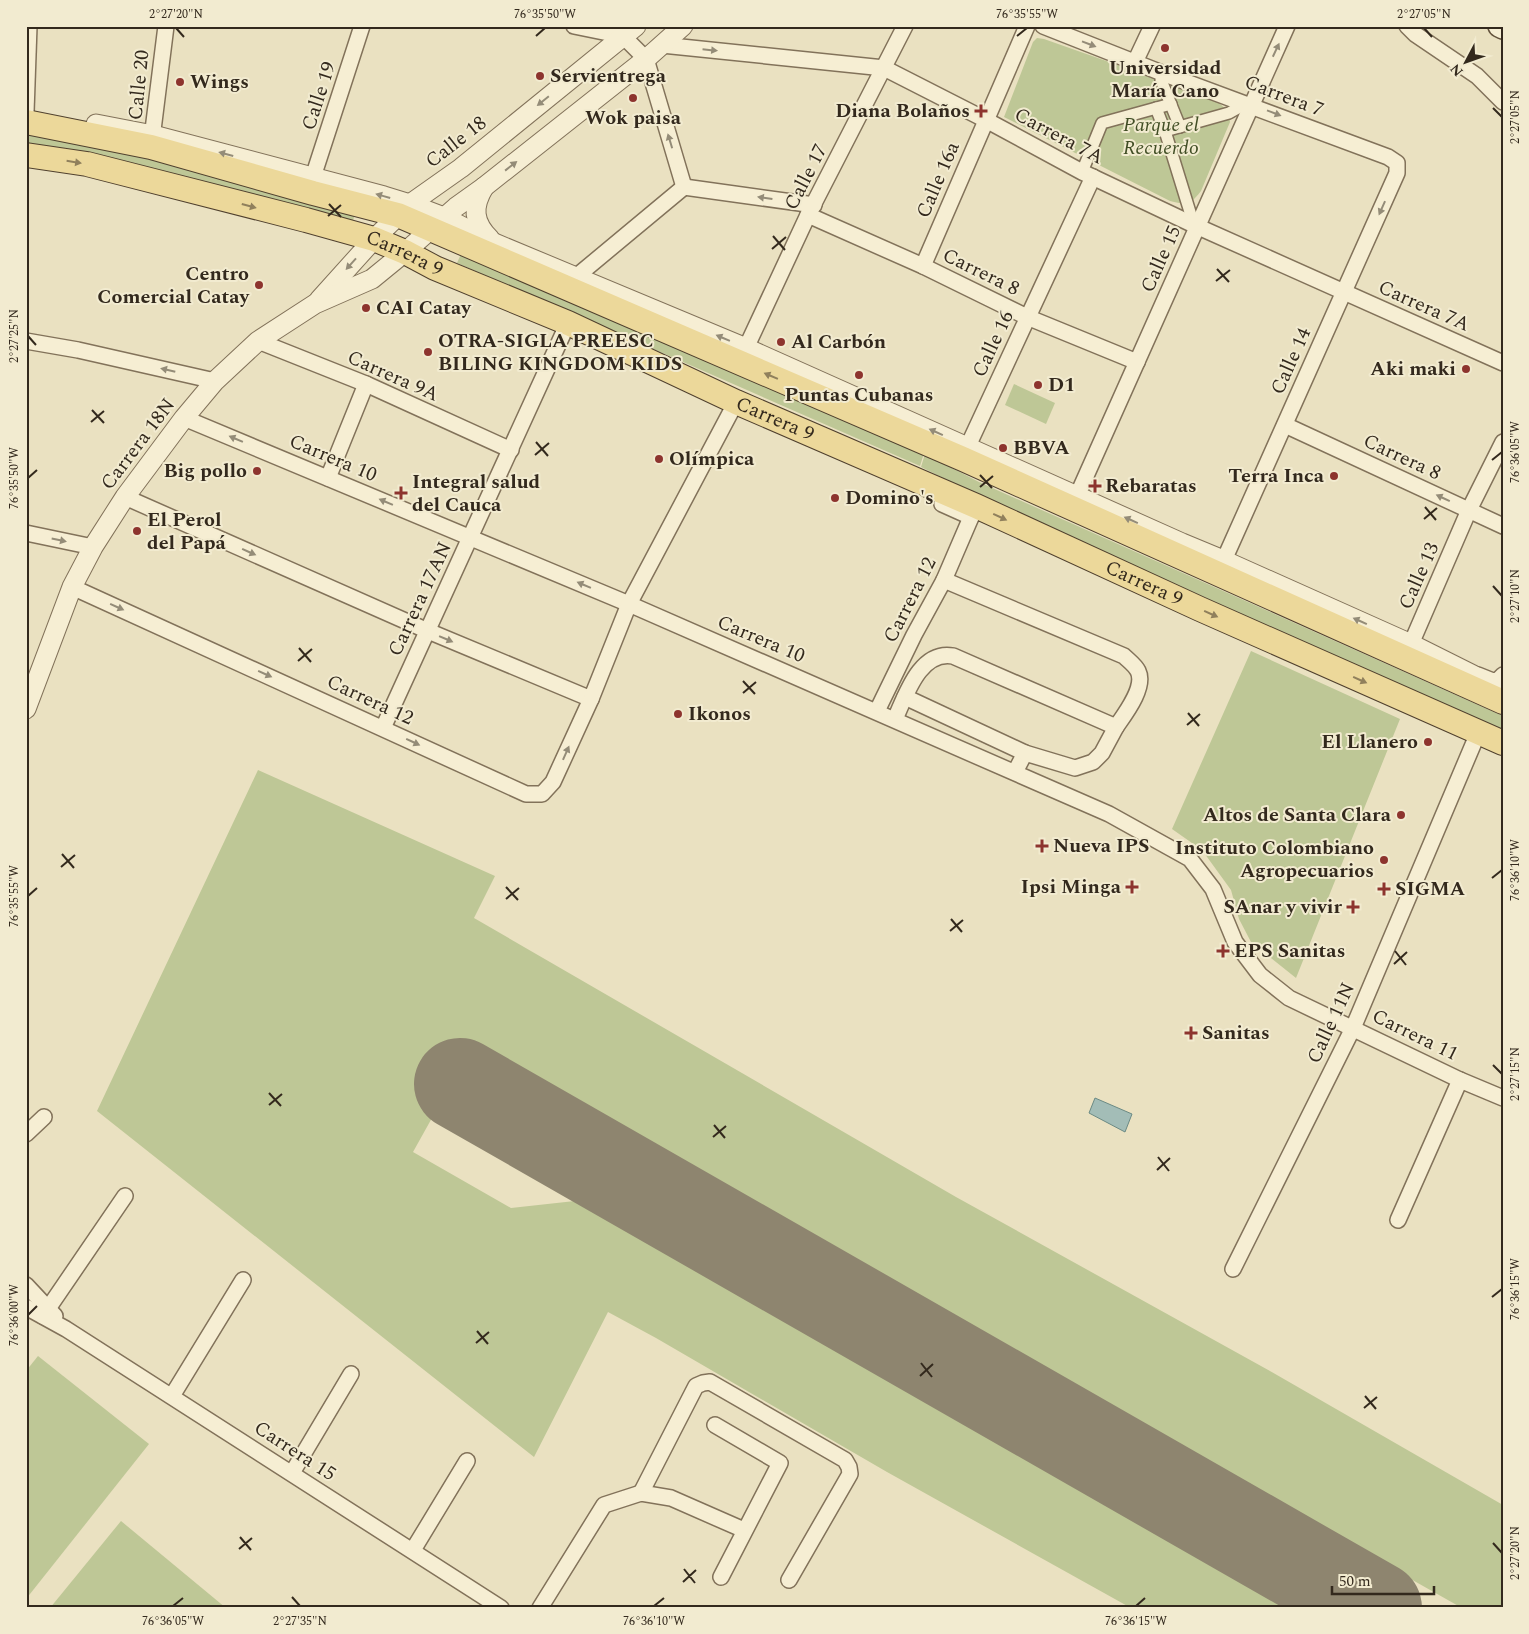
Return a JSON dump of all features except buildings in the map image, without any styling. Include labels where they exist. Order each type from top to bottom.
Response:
[{"type":"main road","points":[[1499,26],[1503,28]]},
{"type":"main road","name":"Carrera 9","points":[[26,122],[152,141],[303,191],[404,210],[437,223],[963,459],[1074,502],[1148,543],[1220,567],[1503,702]]},
{"type":"main road","name":"Carrera 9","points":[[26,155],[87,164],[374,239],[734,405],[1503,743]]},
{"type":"main road","points":[[1148,543],[1182,543]]},
{"type":"street","points":[[29,26],[26,111],[314,177],[404,210]]},
{"type":"street","name":"Calle 20","points":[[152,141],[166,26]]},
{"type":"street","name":"Calle 19","points":[[314,177],[362,26]]},
{"type":"street","points":[[574,26],[630,31],[646,59],[684,187],[577,276]]},
{"type":"street","points":[[405,252],[456,207],[646,59],[683,26]]},
{"type":"street","name":"Calle 17","points":[[746,348],[811,210],[905,26]]},
{"type":"street","name":"Calle 16a","points":[[922,266],[1027,26]]},
{"type":"street","name":"Carrera 7","points":[[1044,26],[1162,73],[1388,157],[1397,163]]},
{"type":"street","points":[[1135,62],[1152,26]]},
{"type":"street","name":"Calle 15","points":[[1074,502],[1249,104],[1287,26]]},
{"type":"street","points":[[1407,26],[1414,34],[1477,76],[1503,102]]},
{"type":"street","name":"Calle 18","points":[[315,304],[374,239],[404,210],[461,168],[630,31]]},
{"type":"street","name":"Carrera 7A","points":[[662,45],[884,68],[1088,175],[1196,226],[1503,363]]},
{"type":"street","points":[[1162,73],[1161,80],[1180,127]]},
{"type":"street","points":[[1088,175],[1102,123],[1171,104]]},
{"type":"street","points":[[1165,131],[1229,113],[1249,104]]},
{"type":"street","points":[[1156,108],[1196,226]]},
{"type":"street","name":"Calle 14","points":[[1220,567],[1398,173],[1397,163]]},
{"type":"street","name":"Calle 16","points":[[968,446],[1028,317],[1088,175]]},
{"type":"street","points":[[484,187],[478,197],[477,221],[483,232],[492,242]]},
{"type":"street","name":"Carrera 8","points":[[684,187],[811,210],[1028,317],[1137,362]]},
{"type":"street","points":[[437,223],[492,242],[577,276],[968,446],[1074,502],[1182,543],[1220,567],[1411,644],[1473,675],[1503,698]]},
{"type":"street","name":"Carrera 18N","points":[[26,709],[72,587],[93,547],[125,497],[184,418],[215,381],[258,341],[315,304],[372,279],[405,252]]},
{"type":"street","name":"Carrera 17AN","points":[[383,728],[566,328]]},
{"type":"street","points":[[26,341],[78,350],[215,381]]},
{"type":"street","name":"Carrera 9A","points":[[258,341],[366,384],[511,450]]},
{"type":"street","points":[[328,478],[366,384]]},
{"type":"street","points":[[125,497],[428,631],[591,699],[629,604],[734,405]]},
{"type":"street","name":"Carrera 10","points":[[184,418],[629,604],[1109,814],[1190,860],[1213,889],[1235,942],[1260,975]]},
{"type":"street","name":"Carrera 8","points":[[1284,425],[1503,526]]},
{"type":"street","name":"Calle 13","points":[[1411,644],[1469,510],[1503,442]]},
{"type":"street","name":"Carrera 12","points":[[876,711],[944,580],[974,512]]},
{"type":"street","points":[[26,533],[93,547]]},
{"type":"street","points":[[905,697],[1025,753],[1075,768],[1093,762],[1102,753],[1138,690],[1139,673],[1136,667],[1124,656],[944,580]]},
{"type":"street","name":"Carrera 12","points":[[72,587],[526,794],[542,794],[553,782],[591,699]]},
{"type":"street","points":[[895,719],[918,673],[930,661],[943,654],[953,656],[1116,727]]},
{"type":"street","points":[[1452,664],[1493,681],[1498,680],[1503,674]]},
{"type":"street","name":"Calle 11N","points":[[1233,1269],[1353,1028],[1478,733]]},
{"type":"street","points":[[1015,772],[1025,753]]},
{"type":"street","name":"Carrera 11","points":[[1260,975],[1289,998],[1460,1080],[1503,1098]]},
{"type":"street","points":[[1398,1220],[1460,1080]]},
{"type":"street","points":[[26,1134],[44,1117]]},
{"type":"street","points":[[46,1312],[125,1196]]},
{"type":"street","points":[[172,1396],[243,1280]]},
{"type":"street","name":"Carrera 15","points":[[26,1285],[46,1312],[66,1329],[502,1608]]},
{"type":"street","name":"Carrera 15","points":[[26,1307],[46,1312]]},
{"type":"street","points":[[292,1473],[351,1374]]},
{"type":"street","points":[[641,1493],[696,1386],[703,1383],[710,1382],[845,1460],[850,1474],[789,1580]]},
{"type":"street","points":[[715,1425],[780,1463],[721,1577]]},
{"type":"street","points":[[414,1550],[467,1461]]},
{"type":"street","points":[[540,1608],[604,1506],[641,1493],[671,1498],[744,1530]]},
{"type":"green space","name":"Parque el Recuerdo","points":[[1037,38],[1211,98],[1224,107],[1230,122],[1201,191],[1194,199],[1188,203],[1170,201],[1004,117],[1033,42]]},
{"type":"green space","points":[[26,133],[140,153],[356,212],[352,223],[26,144]]},
{"type":"green space","points":[[461,254],[566,301],[924,453],[920,466],[457,263]]},
{"type":"green space","points":[[1014,384],[1055,403],[1046,424],[1005,405]]},
{"type":"green space","points":[[925,454],[979,482],[1503,716],[1503,732],[973,493],[921,467]]},
{"type":"green space","points":[[1251,651],[1400,719],[1296,978],[1251,942],[1239,919],[1231,890],[1202,850],[1172,829]]},
{"type":"green space","points":[[258,770],[495,876],[474,918],[956,1197],[1270,1371],[1503,1505],[1503,1608],[1462,1608],[471,1048],[413,1152],[511,1208],[593,1199],[1310,1608],[1131,1608],[887,1472],[608,1312],[534,1457],[97,1111]]},
{"type":"green space","points":[[38,1356],[149,1444],[26,1599],[26,1371]]},
{"type":"green space","points":[[121,1521],[226,1608],[50,1608]]},
{"type":"water","points":[[1095,1098],[1132,1114],[1125,1132],[1089,1113]]},
{"type":"runway","points":[[460,1084],[1376,1608]]},
{"type":"place","name":"Universidad María Cano","points":[[1165,48]]},
{"type":"place","name":"Servientrega","points":[[540,76]]},
{"type":"place","name":"Wings","points":[[180,82]]},
{"type":"place","name":"Wok paisa","points":[[633,98]]},
{"type":"place","name":"Diana Bolaños","points":[[981,111]]},
{"type":"place","name":"Centro Comercial Catay","points":[[259,285]]},
{"type":"place","name":"CAI Catay","points":[[366,308]]},
{"type":"place","name":"Al Carbón","points":[[781,342]]},
{"type":"place","name":"OTRA-SIGLA PREESC BILING KINGDOM KIDS","points":[[428,352]]},
{"type":"place","name":"Aki maki","points":[[1466,369]]},
{"type":"place","name":"Puntas Cubanas","points":[[859,375]]},
{"type":"place","name":"D1","points":[[1038,385]]},
{"type":"place","name":"BBVA","points":[[1003,448]]},
{"type":"place","name":"Olímpica","points":[[659,459]]},
{"type":"place","name":"Big pollo","points":[[257,471]]},
{"type":"place","name":"Terra Inca","points":[[1334,476]]},
{"type":"place","name":"Rebaratas","points":[[1095,486]]},
{"type":"place","name":"Integral salud del Cauca","points":[[401,493]]},
{"type":"place","name":"Domino's","points":[[835,498]]},
{"type":"place","name":"El Perol del Papá","points":[[137,531]]},
{"type":"place","name":"Ikonos","points":[[678,714]]},
{"type":"place","name":"El Llanero","points":[[1428,742]]},
{"type":"place","name":"Altos de Santa Clara","points":[[1401,815]]},
{"type":"place","name":"Nueva IPS","points":[[1042,846]]},
{"type":"place","name":"Instituto Colombiano Agropecuarios","points":[[1384,860]]},
{"type":"place","name":"Ipsi Minga","points":[[1132,887]]},
{"type":"place","name":"SIGMA","points":[[1384,889]]},
{"type":"place","name":"SAnar y vivir","points":[[1353,907]]},
{"type":"place","name":"EPS Sanitas","points":[[1223,951]]},
{"type":"place","name":"Sanitas","points":[[1191,1033]]}]
